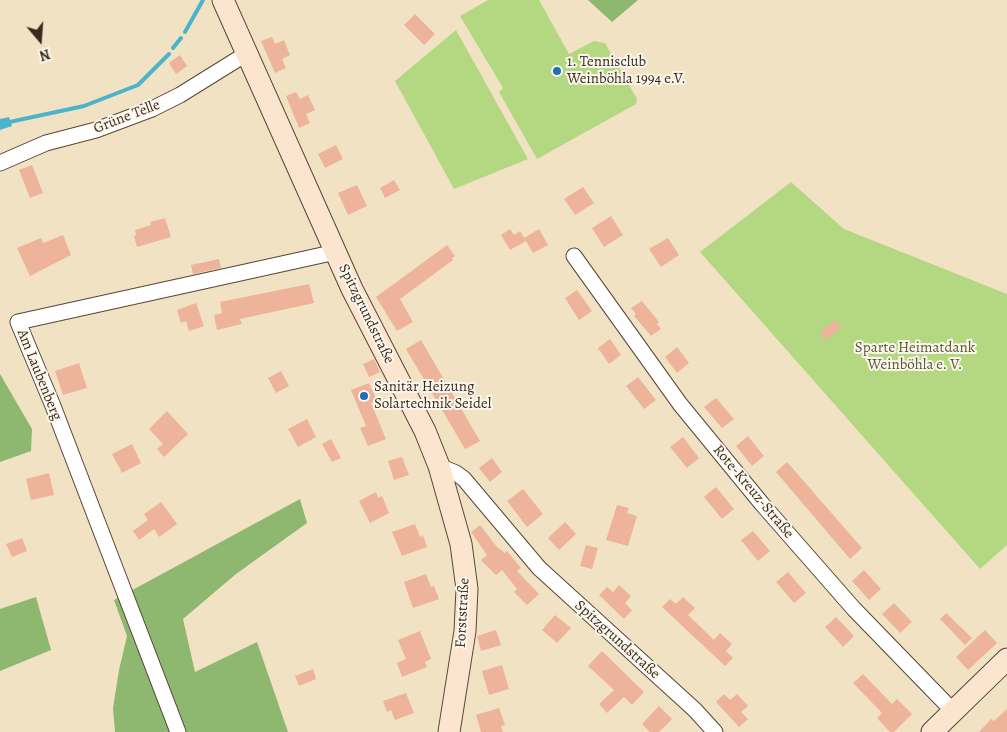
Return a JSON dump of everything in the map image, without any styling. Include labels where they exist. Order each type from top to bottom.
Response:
[{"type":"street","name":"Spitzgrundstraße","points":[[223,0],[367,320],[426,430],[439,466],[456,473],[464,479],[539,568],[695,710],[715,732]]},
{"type":"street","name":"Grüne Telle","points":[[0,163],[46,143],[96,130],[152,109],[180,95],[246,54]]},
{"type":"street","name":"Am Laubenberg","points":[[178,732],[53,406],[18,322],[336,252]]},
{"type":"street","name":"Rote-Kreuz-Straße","points":[[574,256],[680,404],[762,504],[854,608],[953,711]]},
{"type":"street","name":"Forststraße","points":[[439,466],[461,544],[467,589],[465,631],[450,732]]},
{"type":"street","points":[[932,732],[1007,659]]},
{"type":"green space","name":"1. Tennisclub Weinböhla 1994 e.V.","points":[[488,0],[539,0],[569,54],[594,41],[605,43],[637,99],[636,104],[537,159],[499,92],[503,88],[460,16]]},
{"type":"green space","points":[[588,0],[638,0],[612,22]]},
{"type":"green space","points":[[456,30],[528,159],[454,189],[395,81]]},
{"type":"green space","name":"Sparte Heimatdank Weinböhla e. V.","points":[[791,182],[844,229],[1007,294],[1007,545],[980,569],[700,252]]},
{"type":"green space","points":[[0,374],[32,429],[31,451],[0,462]]},
{"type":"green space","points":[[300,499],[307,523],[236,574],[183,619],[195,672],[257,642],[288,732],[115,732],[113,708],[127,636],[114,600]]},
{"type":"green space","points":[[36,597],[51,650],[0,671],[0,609]]},
{"type":"water","points":[[9,117],[12,126],[0,130],[0,119]]},
{"type":"building","points":[[415,14],[435,34],[424,45],[404,25]]},
{"type":"building","points":[[272,37],[275,44],[284,40],[290,55],[282,59],[286,68],[275,73],[261,41]]},
{"type":"building","points":[[180,55],[187,66],[176,74],[169,63]]},
{"type":"building","points":[[296,92],[300,99],[308,95],[315,110],[306,114],[310,123],[299,128],[286,96]]},
{"type":"building","points":[[336,145],[343,159],[325,168],[318,154]]},
{"type":"building","points":[[32,165],[43,193],[30,198],[19,170]]},
{"type":"building","points":[[394,180],[400,190],[385,198],[380,188]]},
{"type":"building","points":[[357,185],[367,206],[348,215],[338,193]]},
{"type":"building","points":[[583,187],[594,203],[575,215],[564,199]]},
{"type":"building","points":[[611,216],[623,235],[604,247],[592,228]]},
{"type":"building","points":[[165,218],[171,237],[137,247],[134,236],[136,235],[135,230],[151,225],[150,222]]},
{"type":"building","points":[[510,229],[514,235],[520,231],[524,238],[539,229],[548,245],[533,253],[526,241],[510,250],[501,235]]},
{"type":"building","points":[[63,235],[71,255],[30,276],[17,248],[41,238],[43,243]]},
{"type":"building","points":[[668,238],[679,255],[661,267],[649,249]]},
{"type":"building","points":[[447,245],[455,256],[452,258],[453,260],[400,299],[413,322],[397,331],[376,297]]},
{"type":"building","points":[[219,259],[221,268],[193,274],[191,265]]},
{"type":"building","points":[[309,284],[314,303],[240,319],[242,324],[217,330],[214,315],[222,313],[220,302]]},
{"type":"building","points":[[577,290],[592,311],[579,320],[565,298]]},
{"type":"building","points":[[642,301],[659,322],[657,324],[661,329],[651,336],[634,316],[636,314],[631,308]]},
{"type":"building","points":[[196,303],[204,326],[189,331],[186,321],[181,323],[177,310]]},
{"type":"building","points":[[835,320],[841,327],[826,340],[820,332]]},
{"type":"building","points":[[610,339],[621,355],[609,364],[598,348]]},
{"type":"building","points":[[421,340],[480,441],[465,449],[406,349]]},
{"type":"building","points":[[677,347],[689,363],[677,373],[665,357]]},
{"type":"building","points":[[374,359],[380,372],[369,377],[363,364]]},
{"type":"building","points":[[79,363],[87,388],[63,395],[55,371]]},
{"type":"building","points":[[281,371],[289,386],[276,393],[268,378]]},
{"type":"building","points":[[638,377],[656,400],[644,409],[626,386]]},
{"type":"building","points":[[369,383],[377,401],[371,403],[386,439],[368,446],[360,428],[366,426],[351,390]]},
{"type":"building","points":[[716,398],[734,419],[722,428],[704,407]]},
{"type":"building","points":[[167,411],[188,434],[164,457],[157,449],[163,444],[149,429]]},
{"type":"building","points":[[307,419],[316,437],[298,447],[288,429]]},
{"type":"building","points":[[748,436],[764,456],[752,466],[736,446]]},
{"type":"building","points":[[683,437],[699,458],[687,468],[670,447]]},
{"type":"building","points":[[331,439],[341,458],[332,462],[322,444]]},
{"type":"building","points":[[132,444],[141,463],[122,473],[112,454]]},
{"type":"building","points":[[402,457],[409,475],[394,480],[388,461]]},
{"type":"building","points":[[492,458],[502,472],[490,482],[479,468]]},
{"type":"building","points":[[787,462],[862,548],[850,559],[776,472]]},
{"type":"building","points":[[49,473],[54,495],[31,500],[26,479]]},
{"type":"building","points":[[716,487],[734,509],[722,519],[704,497]]},
{"type":"building","points":[[523,489],[543,514],[527,527],[507,501]]},
{"type":"building","points":[[376,492],[378,498],[382,496],[389,513],[370,523],[359,501]]},
{"type":"building","points":[[161,502],[177,524],[159,537],[154,529],[139,540],[133,531],[148,520],[144,514]]},
{"type":"building","points":[[617,505],[629,508],[627,513],[637,516],[628,546],[606,540]]},
{"type":"building","points":[[565,522],[576,534],[559,550],[548,538]]},
{"type":"building","points":[[415,524],[420,537],[423,535],[427,547],[402,556],[392,532]]},
{"type":"building","points":[[480,525],[497,547],[505,553],[507,551],[521,568],[517,571],[539,594],[527,605],[514,592],[517,589],[502,570],[496,575],[481,560],[487,555],[471,532]]},
{"type":"building","points":[[753,531],[770,551],[758,561],[741,540]]},
{"type":"building","points":[[22,538],[27,551],[12,557],[6,544]]},
{"type":"building","points":[[586,545],[598,548],[592,569],[580,566]]},
{"type":"building","points":[[864,570],[881,589],[869,600],[852,581]]},
{"type":"building","points":[[788,572],[806,593],[794,603],[776,582]]},
{"type":"building","points":[[426,574],[431,587],[434,586],[439,599],[413,608],[404,582]]},
{"type":"building","points":[[619,585],[631,596],[625,603],[632,610],[624,619],[599,595],[607,587],[613,592]]},
{"type":"building","points":[[683,597],[695,608],[688,615],[714,640],[720,633],[732,644],[726,651],[733,658],[725,666],[662,607],[670,599],[676,604]]},
{"type":"building","points":[[894,603],[912,622],[900,633],[882,614]]},
{"type":"building","points":[[946,613],[972,638],[965,645],[940,619]]},
{"type":"building","points":[[555,615],[571,628],[557,643],[542,630]]},
{"type":"building","points":[[836,617],[854,636],[843,647],[825,627]]},
{"type":"building","points":[[496,630],[501,645],[481,651],[477,636]]},
{"type":"building","points":[[985,630],[997,643],[968,670],[956,657]]},
{"type":"building","points":[[420,631],[431,659],[425,662],[427,667],[402,677],[397,663],[406,659],[398,640]]},
{"type":"building","points":[[602,651],[644,692],[632,705],[624,697],[607,713],[599,704],[614,690],[588,666]]},
{"type":"building","points":[[502,665],[509,689],[489,695],[482,671]]},
{"type":"building","points":[[313,669],[316,679],[299,686],[295,676]]},
{"type":"building","points":[[863,674],[892,704],[897,699],[912,714],[894,732],[890,732],[877,718],[882,713],[853,683]]},
{"type":"building","points":[[406,693],[414,713],[395,720],[391,710],[387,712],[383,701]]},
{"type":"building","points":[[724,694],[730,700],[737,694],[748,706],[741,712],[748,719],[739,727],[716,702]]},
{"type":"building","points":[[659,706],[672,719],[659,732],[650,732],[642,724]]},
{"type":"building","points":[[499,708],[505,725],[501,726],[503,732],[481,732],[476,715]]},
{"type":"building","points":[[1007,709],[1007,732],[979,732],[991,719],[994,721]]},
{"type":"waterway","points":[[185,32],[203,0]]},
{"type":"waterway","points":[[173,48],[181,38]]},
{"type":"waterway","points":[[0,124],[84,106],[138,85],[169,54]]},
{"type":"place","name":"1. Tennisclub Weinböhla 1994 e.V.","points":[[557,71]]},
{"type":"place","name":"Sanitär Heizung Solartechnik Seidel","points":[[364,396]]}]
